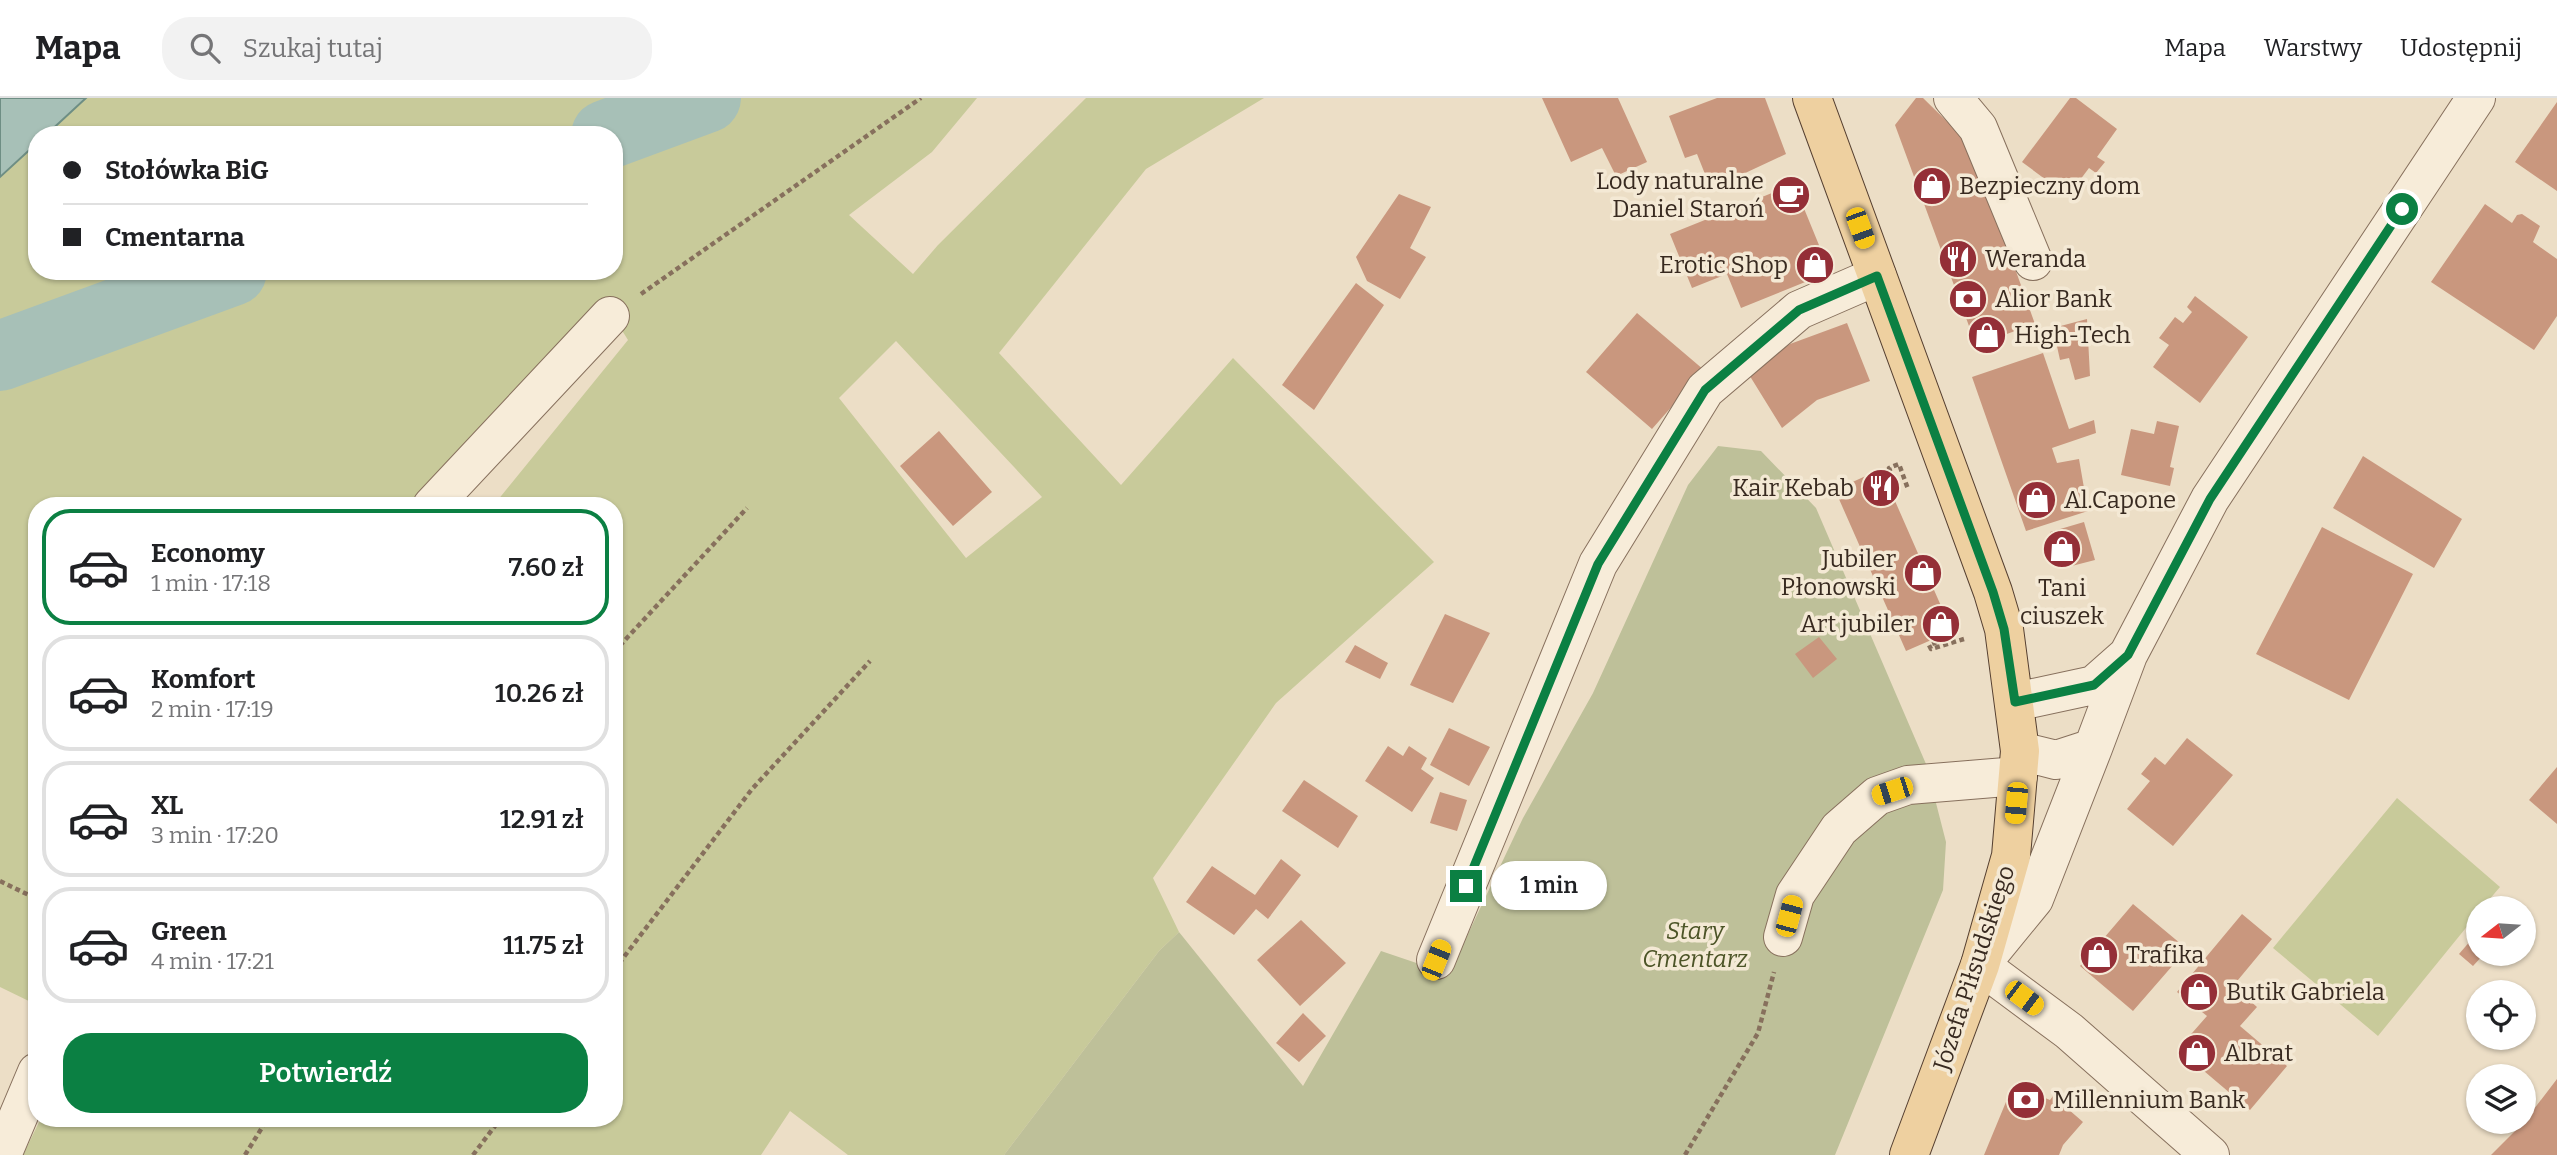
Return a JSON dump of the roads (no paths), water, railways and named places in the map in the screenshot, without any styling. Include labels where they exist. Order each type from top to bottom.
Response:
[{"type":"main road","name":"Józefa Piłsudskiego","points":[[1812,98],[1993,592],[2004,629],[2015,702],[2019,763],[2011,856],[1979,965],[1910,1154]]},
{"type":"street","points":[[1953,98],[1978,128],[2033,261]]},
{"type":"street","points":[[2210,1155],[2069,1031],[1979,965],[2034,899],[2128,655],[2210,499],[2476,98]]},
{"type":"street","points":[[1436,960],[1598,564],[1705,390],[1799,310],[1877,276]]},
{"type":"street","points":[[440,497],[610,316]]},
{"type":"street","points":[[2015,702],[2094,685],[2128,655]]},
{"type":"street","points":[[1783,937],[1795,895],[1839,829],[1877,796],[1908,786],[2019,763],[2056,760],[2094,748]]},
{"type":"street","points":[[2,1155],[28,1093]]},
{"type":"water","points":[[0,98],[86,98],[56,126],[28,126],[28,151],[0,177]]},
{"type":"waterway","points":[[623,129],[706,98]]},
{"type":"waterway","points":[[0,356],[207,280]]},
{"type":"place","name":"Bezpieczny dom","points":[[1932,186]]},
{"type":"place","name":"Lody naturalne Daniel Staroń","points":[[1791,195]]},
{"type":"place","name":"Weranda","points":[[1958,259]]},
{"type":"place","name":"Erotic Shop","points":[[1815,265]]},
{"type":"place","name":"Alior Bank","points":[[1968,299]]},
{"type":"place","name":"High-Tech","points":[[1987,335]]},
{"type":"place","name":"Kair Kebab","points":[[1881,488]]},
{"type":"place","name":"Al.Capone","points":[[2037,500]]},
{"type":"place","name":"Tani ciuszek","points":[[2062,549]]},
{"type":"place","name":"Jubiler Płonowski","points":[[1923,573]]},
{"type":"place","name":"Art jubiler","points":[[1941,624]]},
{"type":"place","name":"Trafika","points":[[2099,955]]},
{"type":"place","name":"Butik Gabriela","points":[[2199,992]]},
{"type":"place","name":"Albrat","points":[[2197,1053]]},
{"type":"place","name":"Millennium Bank","points":[[2026,1100]]},
{"type":"park label","name":"Stary Cmentarz","points":[[1695,945]]}]
